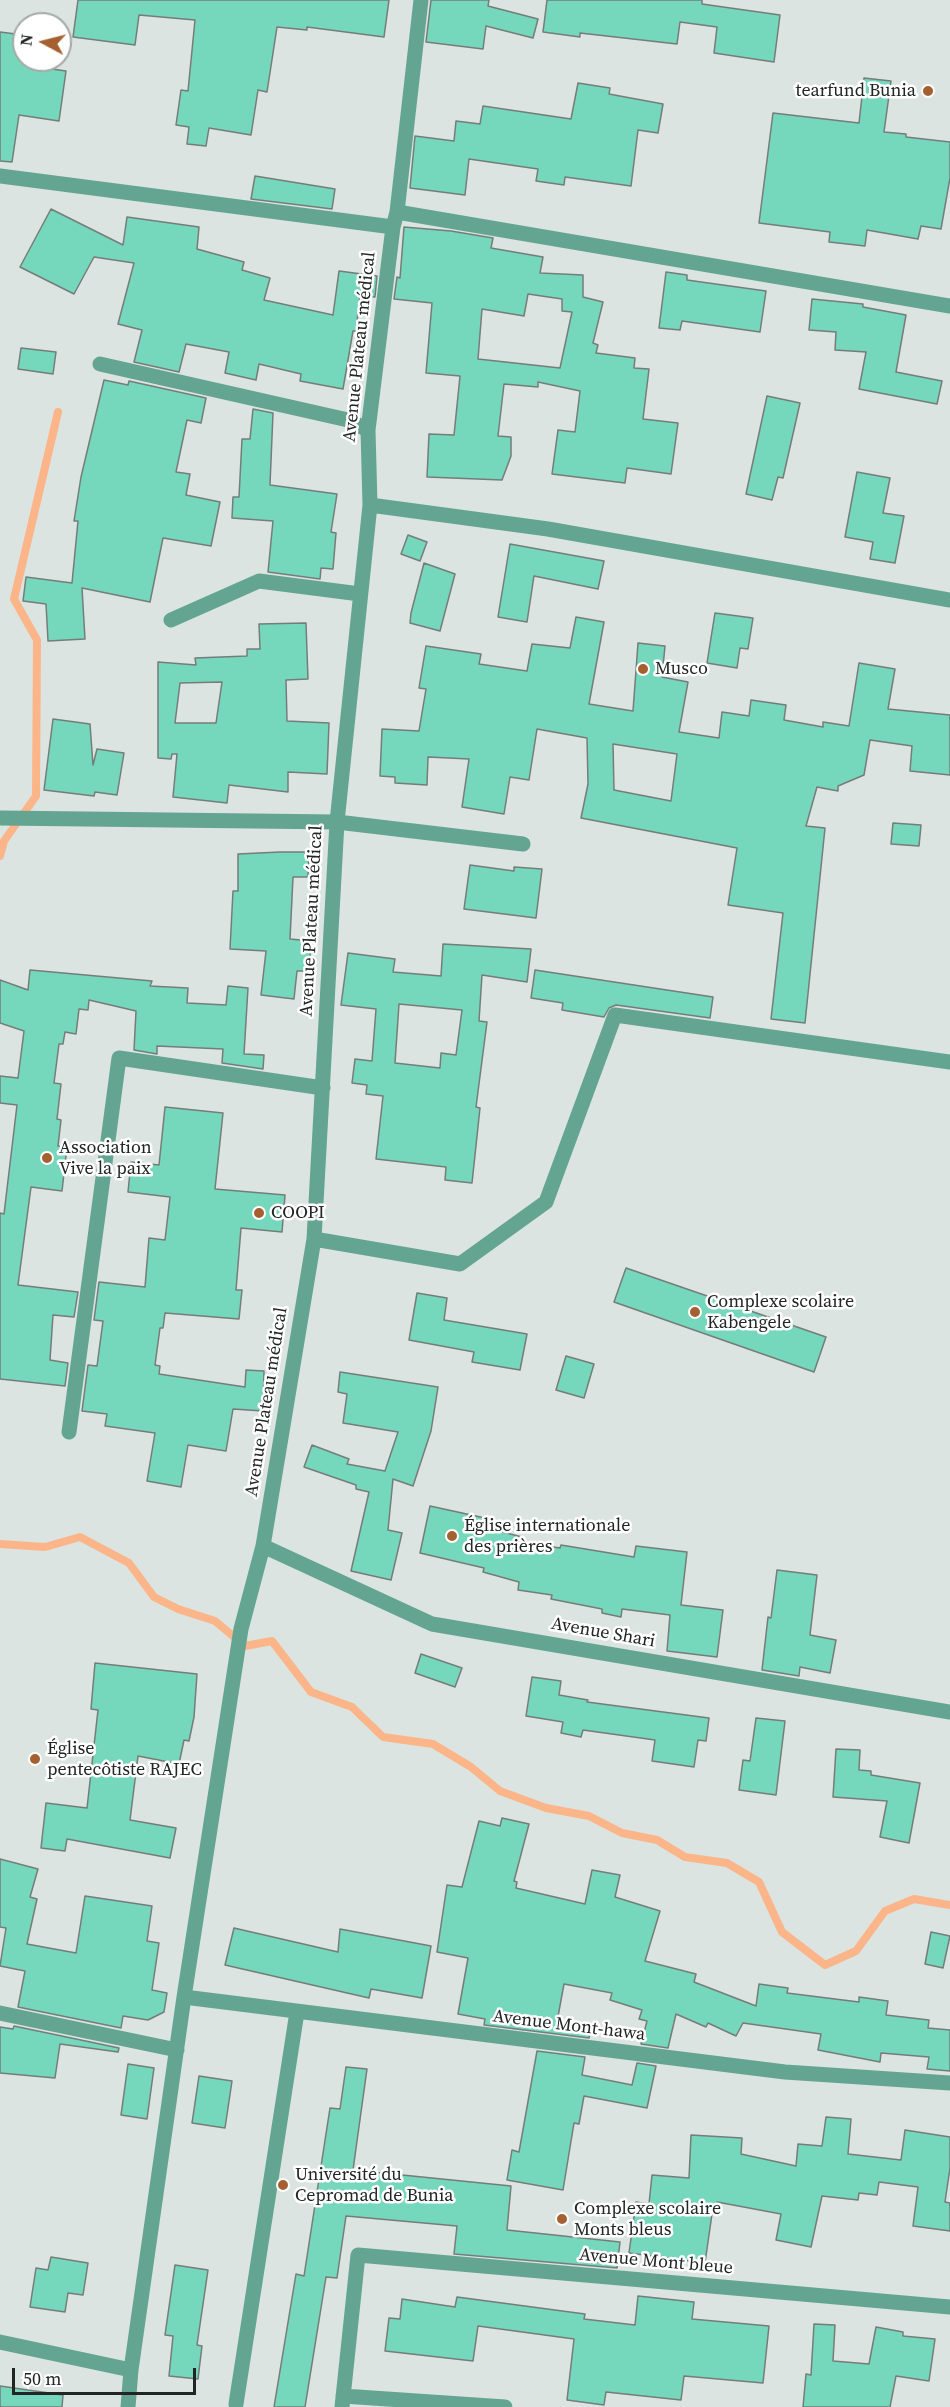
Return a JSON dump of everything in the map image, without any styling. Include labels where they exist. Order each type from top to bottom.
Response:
[{"type":"street","name":"Avenue Plateau médical","points":[[128,2407],[131,2370],[184,1997],[241,1629],[263,1546],[314,1239],[337,822],[370,505],[368,429],[393,227],[397,212],[421,0]]},
{"type":"street","points":[[0,176],[393,227]]},
{"type":"street","points":[[397,212],[950,306]]},
{"type":"street","points":[[100,364],[348,420],[368,429]]},
{"type":"street","points":[[370,505],[548,529],[950,600]]},
{"type":"street","points":[[171,620],[259,581],[360,594]]},
{"type":"street","points":[[6,818],[337,822],[524,844]]},
{"type":"street","points":[[314,1239],[460,1264],[546,1202],[615,1015],[950,1062]]},
{"type":"street","points":[[69,1432],[119,1058],[323,1088]]},
{"type":"street","name":"Avenue Shari","points":[[263,1546],[432,1624],[950,1712]]},
{"type":"street","name":"Avenue Mont-hawa","points":[[184,1997],[785,2072],[950,2083]]},
{"type":"street","points":[[236,2404],[297,2012]]},
{"type":"street","points":[[0,2013],[177,2050]]},
{"type":"street","name":"Avenue Mont bleue","points":[[342,2402],[358,2254],[950,2307]]},
{"type":"street","points":[[0,2342],[131,2370]]},
{"type":"street","points":[[342,2402],[505,2407]]},
{"type":"building","points":[[78,0],[389,0],[384,37],[307,27],[307,30],[277,27],[267,92],[258,90],[251,135],[209,128],[206,146],[187,144],[189,127],[176,125],[181,90],[188,91],[195,20],[139,15],[135,45],[73,37]]},
{"type":"building","points":[[431,0],[489,0],[488,6],[538,19],[533,38],[486,26],[483,49],[426,42]]},
{"type":"building","points":[[547,0],[702,0],[702,4],[780,15],[774,62],[714,53],[717,27],[680,22],[677,44],[580,33],[580,37],[543,32]]},
{"type":"building","points":[[0,32],[12,34],[12,72],[66,72],[59,121],[19,115],[12,162],[0,161]]},
{"type":"building","points":[[864,78],[891,81],[884,132],[950,142],[950,178],[941,229],[921,226],[918,239],[867,230],[865,246],[829,242],[830,232],[759,223],[773,113],[859,123]]},
{"type":"building","points":[[578,83],[610,88],[609,94],[663,104],[658,133],[638,130],[631,186],[565,177],[564,185],[536,181],[538,169],[469,159],[465,195],[410,188],[415,136],[454,141],[456,121],[480,124],[483,106],[571,119]]},
{"type":"building","points":[[255,176],[335,189],[332,209],[251,199]]},
{"type":"building","points":[[51,209],[123,245],[127,217],[199,227],[197,249],[244,262],[242,270],[270,278],[264,300],[333,315],[339,271],[377,276],[375,297],[360,295],[356,331],[353,331],[343,389],[300,381],[301,374],[259,364],[256,380],[225,373],[229,352],[186,344],[179,372],[134,362],[142,330],[118,324],[134,263],[94,257],[74,294],[20,267]]},
{"type":"building","points":[[404,227],[493,238],[491,248],[543,257],[540,273],[583,275],[583,297],[603,302],[593,343],[598,345],[596,353],[635,358],[634,368],[649,369],[643,419],[678,423],[671,474],[627,468],[625,483],[552,474],[558,430],[575,432],[580,391],[538,382],[538,387],[504,384],[498,436],[511,437],[511,456],[502,480],[427,477],[429,434],[454,435],[460,376],[426,373],[432,303],[394,299],[397,277],[400,278]],"holes":[[[528,294],[562,299],[562,311],[572,312],[560,368],[478,359],[482,309],[524,316]]]},
{"type":"building","points":[[666,272],[687,275],[687,280],[766,291],[760,332],[682,321],[680,330],[659,328]]},
{"type":"building","points":[[812,299],[863,304],[863,307],[906,315],[896,372],[942,381],[937,404],[859,389],[866,352],[835,350],[836,332],[809,330]]},
{"type":"building","points":[[21,348],[56,352],[53,374],[18,369]]},
{"type":"building","points":[[104,380],[128,385],[129,381],[206,398],[201,423],[187,420],[176,472],[190,474],[186,495],[220,502],[211,546],[163,538],[150,602],[82,588],[85,639],[48,641],[46,604],[23,601],[26,577],[72,583],[78,521],[74,521],[81,477]]},
{"type":"building","points":[[767,396],[800,403],[783,478],[778,477],[772,500],[746,494]]},
{"type":"building","points":[[253,409],[273,413],[270,485],[337,494],[331,532],[336,533],[333,569],[321,568],[320,579],[268,572],[273,521],[232,518],[233,497],[239,497],[242,439],[250,439]]},
{"type":"building","points":[[857,472],[890,478],[883,513],[904,516],[895,563],[870,559],[873,542],[845,537]]},
{"type":"building","points":[[408,535],[427,542],[420,561],[401,554]]},
{"type":"building","points":[[510,544],[604,561],[598,589],[534,576],[527,622],[498,617]]},
{"type":"building","points":[[424,563],[455,574],[440,631],[410,623]]},
{"type":"building","points":[[715,613],[753,618],[748,649],[740,648],[737,668],[707,663]]},
{"type":"building","points":[[576,617],[604,622],[589,704],[633,711],[638,643],[665,646],[662,677],[688,682],[679,732],[719,738],[722,712],[749,716],[751,700],[786,705],[784,720],[823,727],[823,722],[849,726],[859,663],[895,669],[888,709],[950,715],[950,775],[910,771],[912,746],[870,740],[864,775],[838,786],[838,791],[817,787],[806,826],[825,828],[805,1023],[771,1019],[783,913],[728,905],[737,848],[581,818],[588,784],[587,738],[537,729],[529,780],[510,777],[504,814],[462,807],[469,759],[428,757],[427,785],[395,783],[395,777],[380,776],[382,729],[419,731],[426,689],[419,688],[426,646],[481,654],[479,664],[527,671],[532,644],[570,648]],"holes":[[[613,744],[677,754],[671,801],[614,790]]]},
{"type":"building","points":[[306,623],[308,679],[286,680],[287,721],[329,723],[327,774],[288,772],[288,792],[229,785],[227,803],[173,797],[177,754],[172,754],[171,759],[158,758],[158,662],[196,665],[195,658],[247,656],[247,649],[260,649],[259,624]],"holes":[[[222,682],[216,723],[175,723],[180,683]]]},
{"type":"building","points":[[53,719],[90,724],[93,765],[97,749],[124,753],[117,795],[95,792],[94,796],[44,790]]},
{"type":"building","points":[[893,823],[921,825],[919,846],[891,844]]},
{"type":"building","points":[[309,852],[308,877],[293,877],[290,939],[311,941],[309,971],[297,971],[294,999],[261,995],[266,951],[230,949],[233,891],[238,891],[238,854]]},
{"type":"building","points":[[470,865],[514,871],[514,867],[542,869],[536,918],[464,909]]},
{"type":"building","points":[[443,944],[531,949],[527,982],[482,975],[479,1021],[487,1022],[476,1107],[480,1108],[472,1183],[445,1180],[446,1167],[376,1159],[383,1096],[366,1094],[367,1085],[352,1083],[355,1059],[372,1061],[376,1009],[341,1005],[348,953],[395,959],[393,972],[441,976]],"holes":[[[399,1004],[462,1010],[456,1055],[441,1053],[440,1068],[395,1063]]]},
{"type":"building","points":[[30,970],[152,981],[150,986],[188,988],[187,1003],[226,1005],[228,986],[248,988],[244,1054],[264,1055],[263,1069],[222,1063],[223,1049],[157,1046],[157,1054],[134,1050],[136,1011],[89,1000],[88,1010],[79,1009],[76,1034],[65,1032],[63,1044],[59,1044],[54,1083],[61,1084],[57,1119],[61,1120],[58,1146],[67,1147],[62,1191],[31,1187],[18,1285],[78,1292],[74,1317],[53,1315],[50,1360],[68,1363],[65,1386],[0,1379],[0,1213],[4,1214],[17,1105],[0,1103],[0,1076],[18,1078],[24,1031],[0,1023],[0,980],[28,990]]},
{"type":"building","points":[[535,970],[713,997],[710,1018],[616,1005],[609,1008],[604,1017],[562,1010],[563,1003],[531,998]]},
{"type":"building","points":[[165,1107],[223,1113],[215,1189],[285,1195],[282,1232],[241,1228],[236,1290],[242,1290],[239,1319],[165,1313],[163,1328],[160,1328],[155,1365],[160,1366],[159,1374],[245,1387],[246,1370],[264,1371],[263,1411],[233,1409],[226,1451],[188,1445],[181,1487],[147,1481],[155,1433],[105,1426],[107,1414],[82,1411],[88,1365],[97,1366],[103,1321],[94,1320],[99,1282],[145,1287],[149,1238],[165,1240],[170,1197],[128,1192],[131,1162],[159,1165]]},
{"type":"building","points":[[626,1268],[826,1337],[814,1372],[614,1302]]},
{"type":"building","points":[[417,1293],[447,1298],[444,1320],[527,1334],[520,1370],[472,1362],[474,1352],[409,1340]]},
{"type":"building","points":[[566,1356],[594,1364],[584,1398],[556,1390]]},
{"type":"building","points":[[340,1372],[438,1387],[431,1431],[413,1486],[393,1479],[388,1530],[402,1533],[391,1580],[351,1571],[369,1492],[356,1489],[356,1485],[304,1467],[312,1445],[349,1459],[347,1464],[385,1471],[398,1432],[343,1423],[347,1394],[338,1392]]},
{"type":"building","points":[[430,1506],[485,1518],[483,1527],[522,1537],[521,1542],[560,1548],[561,1545],[634,1557],[636,1546],[687,1552],[681,1605],[723,1610],[717,1657],[667,1651],[670,1615],[622,1609],[621,1617],[602,1613],[602,1609],[551,1599],[552,1595],[518,1590],[519,1582],[483,1572],[484,1568],[420,1553]]},
{"type":"building","points":[[777,1570],[817,1575],[810,1635],[836,1640],[830,1673],[800,1667],[799,1676],[762,1670],[768,1617],[771,1618]]},
{"type":"building","points":[[421,1654],[462,1668],[455,1687],[415,1673]]},
{"type":"building","points":[[95,1663],[197,1674],[194,1717],[189,1741],[184,1740],[179,1764],[138,1756],[130,1820],[176,1828],[170,1858],[67,1839],[65,1851],[41,1848],[46,1803],[87,1808],[98,1710],[91,1709]]},
{"type":"building","points":[[532,1677],[561,1681],[559,1695],[588,1700],[587,1702],[709,1718],[706,1741],[698,1740],[694,1767],[652,1761],[655,1740],[583,1730],[581,1737],[561,1733],[563,1722],[526,1716]]},
{"type":"building","points":[[756,1718],[785,1721],[776,1795],[739,1790],[743,1760],[750,1761]]},
{"type":"building","points":[[836,1749],[860,1750],[859,1770],[871,1771],[871,1775],[920,1783],[909,1843],[880,1837],[887,1801],[833,1797]]},
{"type":"building","points":[[502,1818],[529,1824],[514,1881],[517,1882],[516,1888],[585,1904],[592,1870],[620,1875],[615,1897],[660,1911],[645,1961],[696,1974],[694,1982],[756,2006],[759,1984],[788,1988],[787,1993],[859,2002],[859,1997],[888,2001],[886,2015],[929,2020],[928,2028],[950,2030],[950,2071],[927,2069],[929,2057],[881,2053],[880,2062],[818,2050],[821,2034],[743,2023],[736,2036],[708,2023],[706,2027],[676,2014],[668,2048],[641,2044],[647,2021],[639,2019],[642,2010],[610,2000],[612,1993],[564,1984],[557,2022],[591,2029],[589,2038],[484,2025],[485,2019],[458,2014],[468,1958],[437,1952],[447,1885],[462,1887],[479,1821],[500,1826]]},
{"type":"building","points":[[0,1859],[38,1869],[30,1897],[37,1899],[27,1944],[76,1953],[85,1896],[152,1906],[147,1941],[159,1943],[152,1990],[167,1993],[164,2012],[148,2020],[123,2016],[121,2028],[18,2007],[25,1971],[0,1966],[6,1928],[0,1927]]},
{"type":"building","points":[[234,1928],[338,1952],[340,1929],[431,1946],[422,1998],[371,1989],[369,1998],[225,1965]]},
{"type":"building","points":[[931,1932],[950,1936],[943,1968],[925,1964]]},
{"type":"building","points":[[14,2026],[119,2048],[118,2052],[60,2044],[55,2078],[0,2073],[0,2027],[13,2029]]},
{"type":"building","points":[[537,2051],[585,2057],[582,2075],[632,2085],[637,2063],[656,2066],[647,2108],[584,2096],[579,2124],[574,2123],[563,2190],[507,2180],[512,2150],[519,2152]]},
{"type":"building","points":[[128,2064],[154,2068],[147,2119],[121,2115]]},
{"type":"building","points":[[346,2067],[367,2069],[353,2170],[511,2186],[507,2230],[620,2242],[617,2268],[454,2254],[457,2226],[346,2216],[337,2278],[326,2277],[305,2407],[274,2407],[296,2274],[304,2276],[330,2108],[340,2109]]},
{"type":"building","points":[[199,2076],[232,2081],[225,2128],[192,2123]]},
{"type":"building","points":[[826,2117],[851,2119],[848,2154],[901,2160],[905,2130],[950,2137],[950,2168],[945,2202],[950,2203],[950,2231],[913,2226],[918,2187],[879,2182],[877,2195],[859,2193],[858,2200],[822,2196],[811,2247],[776,2240],[781,2214],[717,2202],[716,2207],[713,2207],[705,2263],[629,2253],[636,2202],[649,2204],[652,2175],[689,2178],[691,2135],[742,2138],[741,2154],[796,2166],[798,2144],[822,2146]]},
{"type":"building","points":[[51,2257],[88,2263],[83,2295],[68,2293],[65,2312],[30,2307],[36,2268],[48,2270]]},
{"type":"building","points":[[175,2265],[208,2270],[197,2345],[202,2346],[198,2379],[169,2376],[173,2336],[165,2335]]},
{"type":"building","points":[[638,2296],[694,2302],[692,2319],[769,2326],[763,2383],[684,2376],[681,2400],[606,2392],[604,2405],[567,2400],[574,2339],[478,2326],[473,2361],[385,2351],[389,2318],[400,2319],[402,2299],[455,2307],[457,2297],[585,2314],[584,2319],[635,2325]]},
{"type":"building","points":[[814,2324],[835,2325],[833,2361],[869,2364],[876,2327],[903,2332],[903,2336],[935,2339],[929,2381],[896,2376],[890,2407],[803,2407],[806,2374],[811,2375]]},
{"type":"building","points":[[0,2386],[63,2395],[62,2407],[0,2407]]},
{"type":"waterway","points":[[0,856],[4,841],[36,796],[37,640],[14,599],[58,412]]},
{"type":"waterway","points":[[0,1544],[45,1547],[80,1537],[129,1563],[154,1597],[178,1609],[215,1621],[245,1646],[272,1641],[311,1692],[352,1707],[383,1737],[433,1744],[471,1767],[500,1791],[546,1808],[589,1816],[622,1833],[657,1840],[685,1857],[727,1863],[759,1882],[782,1932],[825,1965],[856,1951],[885,1911],[914,1899],[950,1905]]},
{"type":"place","name":"tearfund Bunia","points":[[928,91]]},
{"type":"place","name":"Musco","points":[[643,669]]},
{"type":"place","name":"Association Vive la paix","points":[[47,1158]]},
{"type":"place","name":"COOPI","points":[[259,1213]]},
{"type":"place","name":"Complexe scolaire Kabengele","points":[[695,1312]]},
{"type":"place","name":"Église internationale des prières","points":[[452,1536]]},
{"type":"place","name":"Église pentecôtiste RAJEC","points":[[35,1759]]},
{"type":"place","name":"Université du Cepromad de Bunia","points":[[283,2185]]},
{"type":"place","name":"Complexe scolaire Monts bleus","points":[[562,2219]]}]
